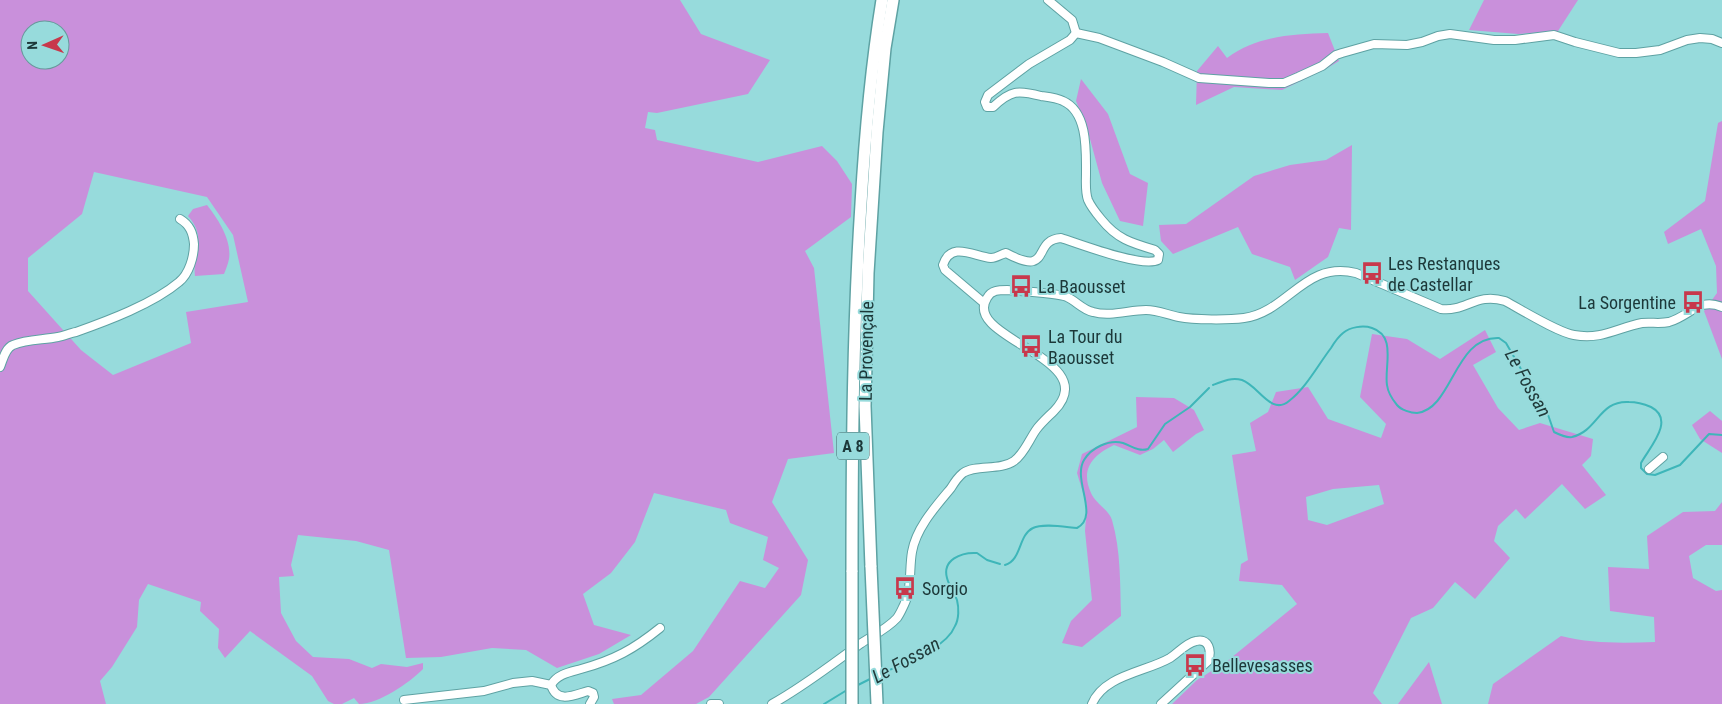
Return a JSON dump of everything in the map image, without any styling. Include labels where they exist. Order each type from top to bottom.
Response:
[{"type":"highway","name":"La Provençale","points":[[852,704],[852,572],[860,320],[873,61],[882,0]]},
{"type":"highway","name":"La Provençale","points":[[868,173],[893,0]]},
{"type":"highway","name":"La Provençale","points":[[860,320],[877,704]]},
{"type":"street","points":[[1048,0],[1064,11],[1072,20],[1076,33]]},
{"type":"street","points":[[1076,33],[1099,38],[1199,78],[1269,83],[1284,82],[1298,77],[1322,66],[1336,55],[1374,44],[1407,45],[1450,34],[1494,40],[1515,40],[1554,35],[1620,53],[1660,50],[1688,40],[1700,38],[1712,39],[1722,43]]},
{"type":"street","points":[[984,302],[945,270],[943,265],[949,255],[965,251],[990,258],[1006,253],[1022,262],[1030,262],[1037,260],[1048,243],[1054,238],[1061,238],[1130,260],[1152,263],[1158,260],[1159,254],[1155,250],[1121,239],[1110,229],[1088,201],[1086,193],[1085,148],[1081,124],[1071,106],[1063,101],[1022,92],[1004,96],[993,107],[987,107],[988,95],[1029,64],[1070,40],[1076,33]]},
{"type":"street","points":[[0,367],[10,345],[58,337],[98,324],[158,296],[180,282],[189,267],[194,246],[190,227],[180,219]]},
{"type":"street","points":[[772,704],[896,618],[906,602],[912,551],[917,536],[950,489],[964,473],[970,470],[1008,464],[1016,460],[1040,426],[1060,405],[1064,396],[1065,386],[1056,368],[994,325],[986,317],[984,302],[992,292],[1007,290],[1066,296],[1092,312],[1102,314],[1156,310],[1186,318],[1243,318],[1265,311],[1308,280],[1331,271],[1347,271],[1356,273],[1441,309],[1458,308],[1482,299],[1496,298],[1562,331],[1572,335],[1585,336],[1606,335],[1641,323],[1676,320],[1707,303],[1722,307]]},
{"type":"street","points":[[1649,468],[1664,457]]},
{"type":"street","points":[[590,704],[594,697],[593,692],[588,691],[569,697],[560,697],[553,692],[551,685],[555,679],[568,673],[598,664],[626,652],[639,645],[660,628]]},
{"type":"street","points":[[1092,704],[1099,692],[1113,682],[1170,658],[1195,641],[1206,643],[1211,653],[1208,661],[1161,704]]},
{"type":"street","points":[[404,700],[484,691],[513,683],[532,681],[551,685]]},
{"type":"street","points":[[711,704],[719,704]]},
{"type":"shaded area","points":[[0,0],[680,0],[701,34],[770,60],[748,94],[657,113],[648,112],[645,128],[655,130],[657,140],[758,162],[822,146],[837,161],[852,184],[851,217],[805,251],[814,268],[834,453],[788,459],[772,502],[808,560],[801,595],[709,697],[696,704],[614,704],[612,699],[641,695],[693,651],[740,581],[765,588],[779,568],[763,560],[768,537],[730,523],[726,510],[654,493],[635,542],[611,573],[583,594],[594,625],[631,635],[599,654],[557,668],[526,650],[492,648],[441,657],[406,658],[389,550],[356,541],[298,535],[291,565],[294,576],[279,577],[281,613],[296,641],[313,657],[349,659],[372,668],[381,664],[407,667],[423,663],[423,669],[402,686],[375,701],[359,704],[354,698],[342,704],[334,704],[328,701],[312,676],[250,631],[225,658],[218,648],[219,629],[200,611],[201,602],[148,584],[139,600],[137,627],[112,667],[100,681],[106,704],[0,704]],"holes":[[[94,172],[207,197],[233,235],[248,302],[186,312],[191,343],[113,375],[81,350],[28,291],[28,258],[82,214]]]},
{"type":"shaded area","points":[[1484,0],[1578,0],[1558,31],[1518,34],[1469,30]]},
{"type":"shaded area","points":[[1328,33],[1339,61],[1324,70],[1282,90],[1234,87],[1196,105],[1197,71],[1218,46],[1227,58],[1250,45],[1275,38],[1301,34]]},
{"type":"shaded area","points":[[1081,79],[1108,114],[1130,174],[1148,183],[1143,226],[1120,221],[1102,183],[1087,128],[1076,101]]},
{"type":"shaded area","points":[[1722,121],[1722,359],[1704,311],[1717,293],[1716,266],[1701,229],[1668,244],[1664,232],[1705,201],[1718,123]]},
{"type":"shaded area","points":[[1352,145],[1351,230],[1339,228],[1328,257],[1295,280],[1290,267],[1252,254],[1238,227],[1173,254],[1161,241],[1159,225],[1186,224],[1254,176],[1290,165],[1326,160]]},
{"type":"shaded area","points":[[207,205],[220,223],[226,237],[229,259],[224,274],[195,276],[198,239],[194,224],[188,216],[193,209]]},
{"type":"shaded area","points":[[1485,330],[1496,352],[1473,365],[1498,408],[1519,430],[1540,423],[1593,439],[1591,456],[1582,465],[1606,495],[1585,509],[1562,484],[1525,519],[1516,509],[1498,526],[1494,541],[1510,558],[1475,599],[1455,582],[1433,608],[1411,618],[1373,693],[1382,704],[1172,704],[1197,680],[1226,662],[1297,604],[1282,585],[1239,581],[1241,564],[1248,560],[1232,455],[1256,451],[1250,423],[1268,412],[1276,392],[1308,387],[1328,419],[1381,438],[1386,424],[1360,397],[1372,334],[1407,339],[1440,359]],"holes":[[[1379,485],[1384,504],[1327,525],[1308,520],[1306,497],[1333,489]]]},
{"type":"shaded area","points":[[1136,397],[1174,398],[1194,410],[1204,430],[1173,452],[1164,440],[1153,449],[1140,455],[1114,445],[1100,453],[1090,464],[1087,477],[1091,493],[1110,516],[1115,532],[1120,568],[1121,616],[1082,647],[1062,643],[1071,621],[1092,600],[1085,531],[1087,506],[1077,473],[1082,454],[1137,427]]},
{"type":"shaded area","points":[[1710,411],[1722,421],[1722,453],[1700,439],[1692,425]]},
{"type":"shaded area","points":[[1722,502],[1722,545],[1706,545],[1689,556],[1693,578],[1716,591],[1722,590],[1722,704],[1488,704],[1493,684],[1561,636],[1596,642],[1655,642],[1654,617],[1610,611],[1608,567],[1649,569],[1647,536],[1683,512],[1715,511]]},
{"type":"shaded area","points":[[1429,662],[1442,704],[1398,704]]},
{"type":"waterway","name":"Le Fossan","points":[[1213,385],[1231,379],[1242,380],[1271,403],[1283,405],[1301,390],[1341,335],[1353,328],[1368,327],[1380,332],[1387,345],[1387,385],[1390,396],[1401,408],[1417,413],[1429,409],[1439,399],[1472,348],[1484,340],[1499,338],[1506,343],[1545,406],[1554,432],[1558,434],[1565,437],[1581,434],[1611,406],[1619,403],[1640,403],[1651,407],[1658,413],[1661,419],[1661,426],[1641,463],[1641,468],[1647,474],[1655,475],[1680,465],[1709,434],[1722,435]]},
{"type":"waterway","name":"Le Fossan","points":[[1005,565],[1014,558],[1028,531],[1033,528],[1048,526],[1077,528],[1083,522],[1086,515],[1086,506],[1081,468],[1084,460],[1091,452],[1106,443],[1112,442],[1123,443],[1138,449],[1148,449],[1165,424],[1190,407],[1209,388]]},
{"type":"waterway","name":"Le Fossan","points":[[881,674],[933,649],[950,634],[956,623],[958,610],[957,600],[949,584],[946,572],[947,566],[954,558],[965,554],[977,553],[987,560],[1000,564]]},
{"type":"waterway","name":"Le Fossan","points":[[856,686],[872,678]]},
{"type":"waterway","name":"Le Fossan","points":[[824,704],[847,690]]},
{"type":"place","name":"Les Restanques de Castellar","points":[[1372,273]]},
{"type":"place","name":"La Baousset","points":[[1021,286]]},
{"type":"place","name":"La Sorgentine","points":[[1693,302]]},
{"type":"place","name":"La Tour du Baousset","points":[[1031,346]]},
{"type":"place","name":"Sorgio","points":[[905,588]]},
{"type":"place","name":"Bellevesasses","points":[[1195,665]]}]
